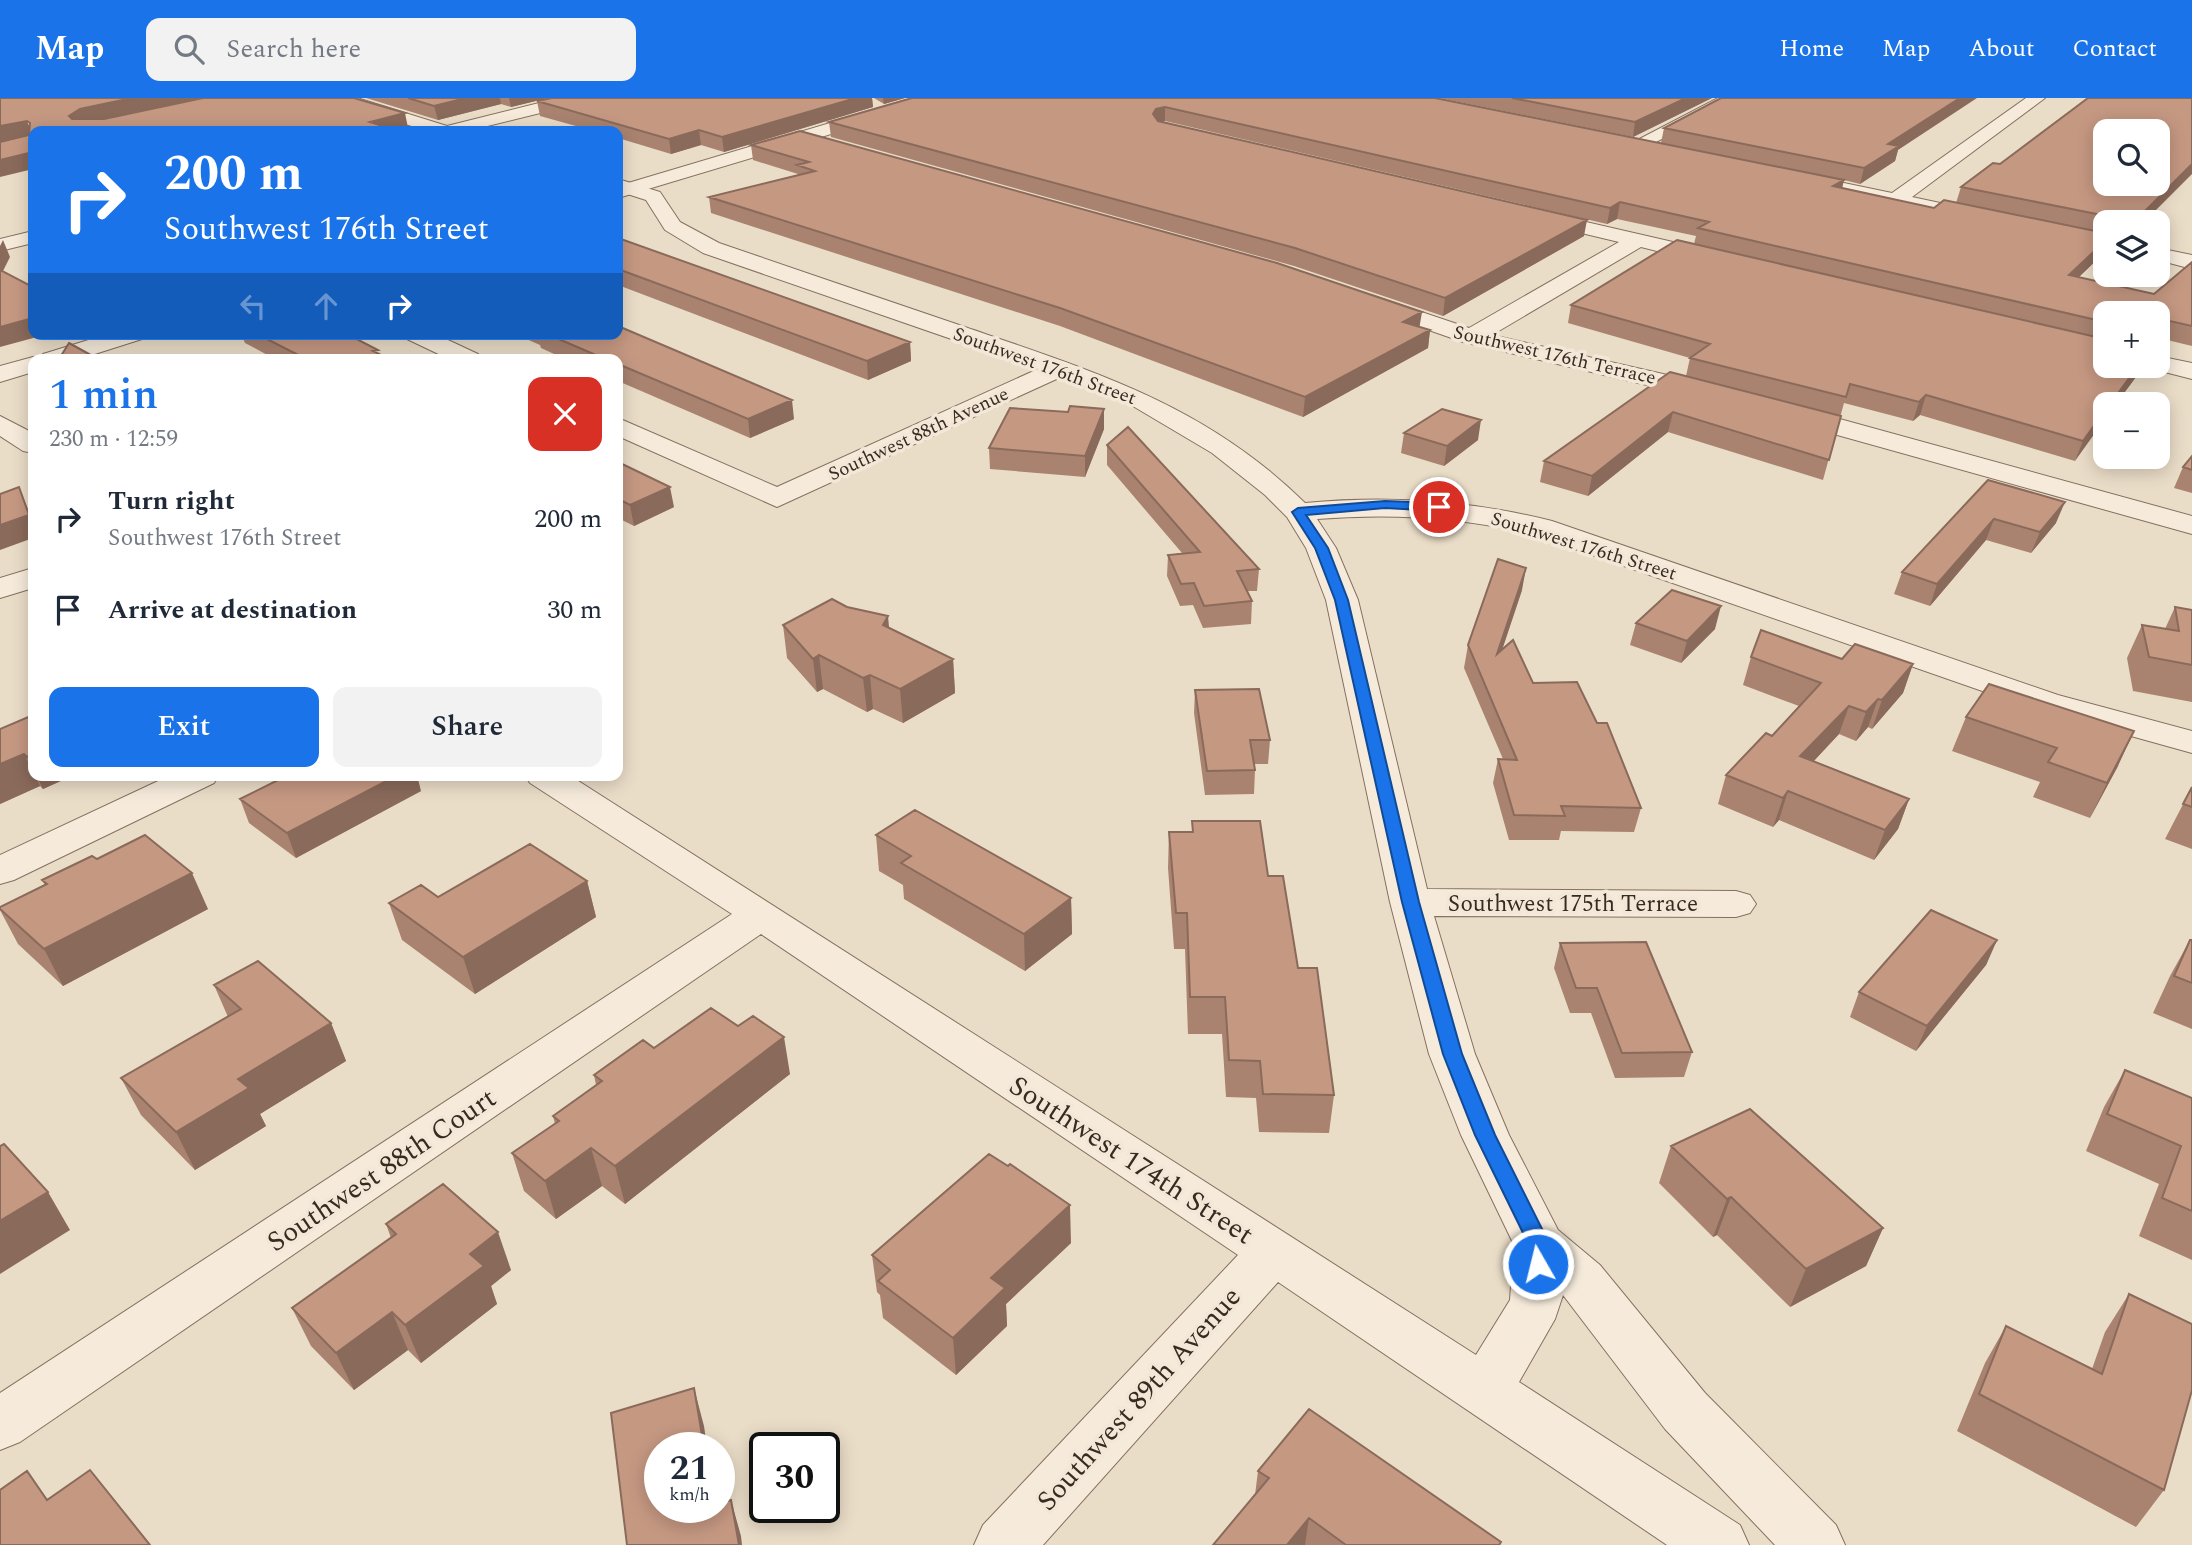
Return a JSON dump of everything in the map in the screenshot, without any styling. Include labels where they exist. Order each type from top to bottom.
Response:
[{"type":"street","points":[[339,98],[430,126]]},
{"type":"street","points":[[466,126],[579,98]]},
{"type":"street","points":[[623,188],[932,98]]},
{"type":"street","points":[[1663,152],[1629,145],[1731,98]]},
{"type":"street","points":[[1896,199],[2037,98]]},
{"type":"street","points":[[801,137],[847,150]]},
{"type":"street","points":[[1772,174],[2000,221]]},
{"type":"street","name":"Southwest 176th Street","points":[[623,188],[653,196],[672,226],[711,248],[1060,368],[1135,397],[1190,426],[1250,467],[1298,512],[1420,505],[1458,509],[1541,527],[2046,702],[2192,742]]},
{"type":"street","points":[[1516,212],[1732,262]]},
{"type":"street","points":[[0,245],[28,237]]},
{"type":"street","points":[[1471,337],[1638,240]]},
{"type":"street","points":[[2170,256],[2190,259]]},
{"type":"street","name":"Southwest 176th Terrace","points":[[1352,295],[1471,337],[1736,398]]},
{"type":"street","points":[[68,354],[114,340]]},
{"type":"street","points":[[428,340],[458,354]]},
{"type":"street","points":[[0,374],[28,366]]},
{"type":"street","points":[[2170,366],[2192,371]]},
{"type":"street","name":"Southwest 88th Avenue","points":[[623,428],[777,498],[1060,368]]},
{"type":"street","points":[[1768,407],[2192,526]]},
{"type":"street","points":[[0,424],[28,442]]},
{"type":"street","points":[[1298,512],[1321,548],[1342,600],[1410,902],[1452,1054],[1485,1135],[1540,1245],[1582,1280],[1685,1411],[1815,1545]]},
{"type":"street","points":[[0,589],[28,579]]},
{"type":"street","points":[[0,871],[188,781]]},
{"type":"street","name":"Southwest 174th Street","points":[[552,781],[761,914],[1273,1252],[1486,1389],[1719,1545]]},
{"type":"street","name":"Southwest 175th Terrace","points":[[1410,902],[1736,904]]},
{"type":"street","name":"Southwest 88th Court","points":[[0,1424],[761,914]]},
{"type":"street","points":[[1486,1389],[1536,1303],[1540,1245]]},
{"type":"street","name":"Southwest 89th Avenue","points":[[1004,1545],[1273,1252]]},
{"type":"building","points":[[0,98],[132,98],[80,109],[69,116],[72,119],[104,119],[203,98],[354,98],[405,113],[370,122],[383,126],[30,126],[27,121],[0,126]]},
{"type":"building","points":[[408,98],[466,98],[434,106]]},
{"type":"building","points":[[552,98],[856,98],[722,137],[699,130],[669,139],[537,101]]},
{"type":"building","points":[[912,98],[1435,98],[1844,180],[1833,186],[1934,208],[1944,200],[2093,231],[2093,252],[2069,275],[2093,280],[2093,287],[2123,287],[2154,294],[2162,287],[2170,287],[2170,281],[2192,262],[2192,326],[2170,321],[2170,301],[2093,301],[2093,319],[1698,228],[1709,222],[1620,202],[1610,208],[1165,107],[1156,109],[1153,114],[1158,121],[1587,220],[1445,298],[1295,248],[829,122]]},
{"type":"building","points":[[1512,98],[1686,98],[1635,122]]},
{"type":"building","points":[[1721,98],[1960,98],[1888,144],[1899,146],[1864,168],[1664,128]]},
{"type":"building","points":[[2088,98],[2192,98],[2192,164],[2170,186],[2170,119],[2093,119],[2093,196],[2160,196],[2146,210],[2093,210],[2093,213],[1961,187],[1993,163],[2000,164]]},
{"type":"building","points":[[800,131],[1277,263],[1422,312],[1403,322],[1430,330],[1305,397],[1060,308],[709,197],[815,171],[797,165],[809,162],[751,145]]},
{"type":"building","points":[[28,135],[28,153],[0,160],[0,142]]},
{"type":"building","points":[[623,240],[910,342],[867,361],[623,271]]},
{"type":"building","points":[[1677,240],[2093,336],[2093,378],[2129,378],[2119,392],[2093,392],[2093,427],[2083,441],[1926,395],[1919,402],[1850,384],[1846,397],[1690,358],[1710,344],[1571,305]]},
{"type":"building","points":[[0,270],[28,284],[28,319],[0,327]]},
{"type":"building","points":[[623,328],[792,400],[748,419],[623,366],[623,354],[593,354],[561,340],[623,340]]},
{"type":"building","points":[[269,340],[359,340],[378,350],[373,351],[379,354],[296,354]]},
{"type":"building","points":[[69,343],[89,354],[62,354]]},
{"type":"building","points":[[1670,372],[1841,416],[1829,460],[1673,412],[1592,476],[1544,461]]},
{"type":"building","points":[[1070,406],[1104,409],[1085,456],[989,448],[1010,408],[1068,412]]},
{"type":"building","points":[[1442,409],[1481,420],[1447,446],[1404,433]]},
{"type":"building","points":[[1128,427],[1259,569],[1237,571],[1252,601],[1204,606],[1194,583],[1181,584],[1168,555],[1200,552],[1107,445]]},
{"type":"building","points":[[2192,456],[2192,470],[2183,467]]},
{"type":"building","points":[[623,464],[670,487],[630,505],[623,502]]},
{"type":"building","points":[[1988,480],[2065,502],[2040,532],[1994,519],[1937,584],[1902,572]]},
{"type":"building","points":[[19,487],[28,515],[0,525],[0,494]]},
{"type":"building","points":[[1498,559],[1526,568],[1497,654],[1513,640],[1533,683],[1577,682],[1597,723],[1607,723],[1641,808],[1561,806],[1565,816],[1514,815],[1498,759],[1517,760],[1468,645]]},
{"type":"building","points":[[1672,590],[1721,606],[1687,641],[1636,623]]},
{"type":"building","points":[[832,599],[847,607],[888,616],[883,625],[953,659],[900,689],[870,675],[863,678],[819,655],[813,659],[783,625]]},
{"type":"building","points":[[2175,607],[2192,610],[2192,665],[2149,657],[2142,625],[2179,631]]},
{"type":"building","points":[[1761,630],[1842,659],[1855,644],[1913,664],[1882,700],[1878,699],[1866,712],[1849,706],[1800,756],[1909,799],[1885,830],[1788,791],[1783,798],[1726,775],[1766,733],[1772,736],[1821,683],[1751,657]]},
{"type":"building","points":[[1989,684],[2134,731],[2107,783],[2048,762],[2057,748],[1966,717]]},
{"type":"building","points":[[1259,689],[1270,740],[1250,740],[1255,770],[1207,771],[1195,690]]},
{"type":"building","points":[[28,717],[28,756],[24,754],[0,764],[0,729]]},
{"type":"building","points":[[276,781],[387,781],[287,833],[240,799]]},
{"type":"building","points":[[2192,787],[2192,807],[2183,804]]},
{"type":"building","points":[[915,810],[1071,898],[1024,934],[901,863],[911,856],[876,835]]},
{"type":"building","points":[[1192,821],[1260,821],[1268,876],[1283,876],[1298,968],[1317,968],[1334,1095],[1263,1094],[1260,1061],[1229,1060],[1225,997],[1190,997],[1187,913],[1176,913],[1169,832],[1193,832]]},
{"type":"building","points":[[145,835],[192,873],[44,949],[0,909],[47,884],[42,880],[92,856],[97,859]]},
{"type":"building","points":[[530,844],[587,881],[463,957],[389,903],[421,885],[438,897]]},
{"type":"building","points":[[1931,910],[1997,940],[1927,1026],[1859,992]]},
{"type":"building","points":[[2192,940],[2192,983],[2174,976]]},
{"type":"building","points":[[1646,942],[1692,1052],[1622,1053],[1597,988],[1576,988],[1560,943]]},
{"type":"building","points":[[258,961],[331,1023],[238,1079],[249,1088],[176,1132],[121,1078],[241,1009],[214,985]]},
{"type":"building","points":[[711,1008],[738,1026],[753,1016],[784,1037],[615,1166],[591,1148],[545,1181],[512,1153],[559,1121],[553,1116],[602,1081],[594,1075],[643,1040],[654,1048]]},
{"type":"building","points":[[2125,1070],[2192,1098],[2192,1211],[2162,1198],[2181,1146],[2107,1114]]},
{"type":"building","points":[[1750,1109],[1883,1228],[1806,1269],[1731,1197],[1727,1199],[1671,1146]]},
{"type":"building","points":[[4,1144],[48,1192],[0,1221],[0,1146]]},
{"type":"building","points":[[989,1154],[1008,1166],[1010,1164],[1070,1205],[991,1278],[1005,1288],[953,1338],[878,1281],[890,1270],[872,1255]]},
{"type":"building","points":[[443,1184],[498,1232],[470,1254],[484,1266],[405,1325],[392,1312],[336,1353],[292,1308],[396,1234],[386,1224]]},
{"type":"building","points":[[2129,1294],[2192,1324],[2192,1390],[2164,1490],[1979,1394],[2006,1326],[2102,1374]]},
{"type":"building","points":[[694,1388],[701,1432],[644,1432],[644,1523],[735,1522],[739,1545],[627,1545],[611,1413]]},
{"type":"building","points":[[1309,1409],[1501,1542],[1499,1545],[1346,1545],[1309,1518],[1287,1545],[1213,1545],[1269,1478],[1258,1471]]},
{"type":"building","points":[[90,1470],[150,1545],[0,1545],[0,1490],[27,1471],[47,1500]]},
{"type":"route","points":[[1439,507],[1385,505],[1298,512],[1321,548],[1342,600],[1410,902],[1452,1054],[1485,1135],[1540,1245],[1538,1264]]}]
